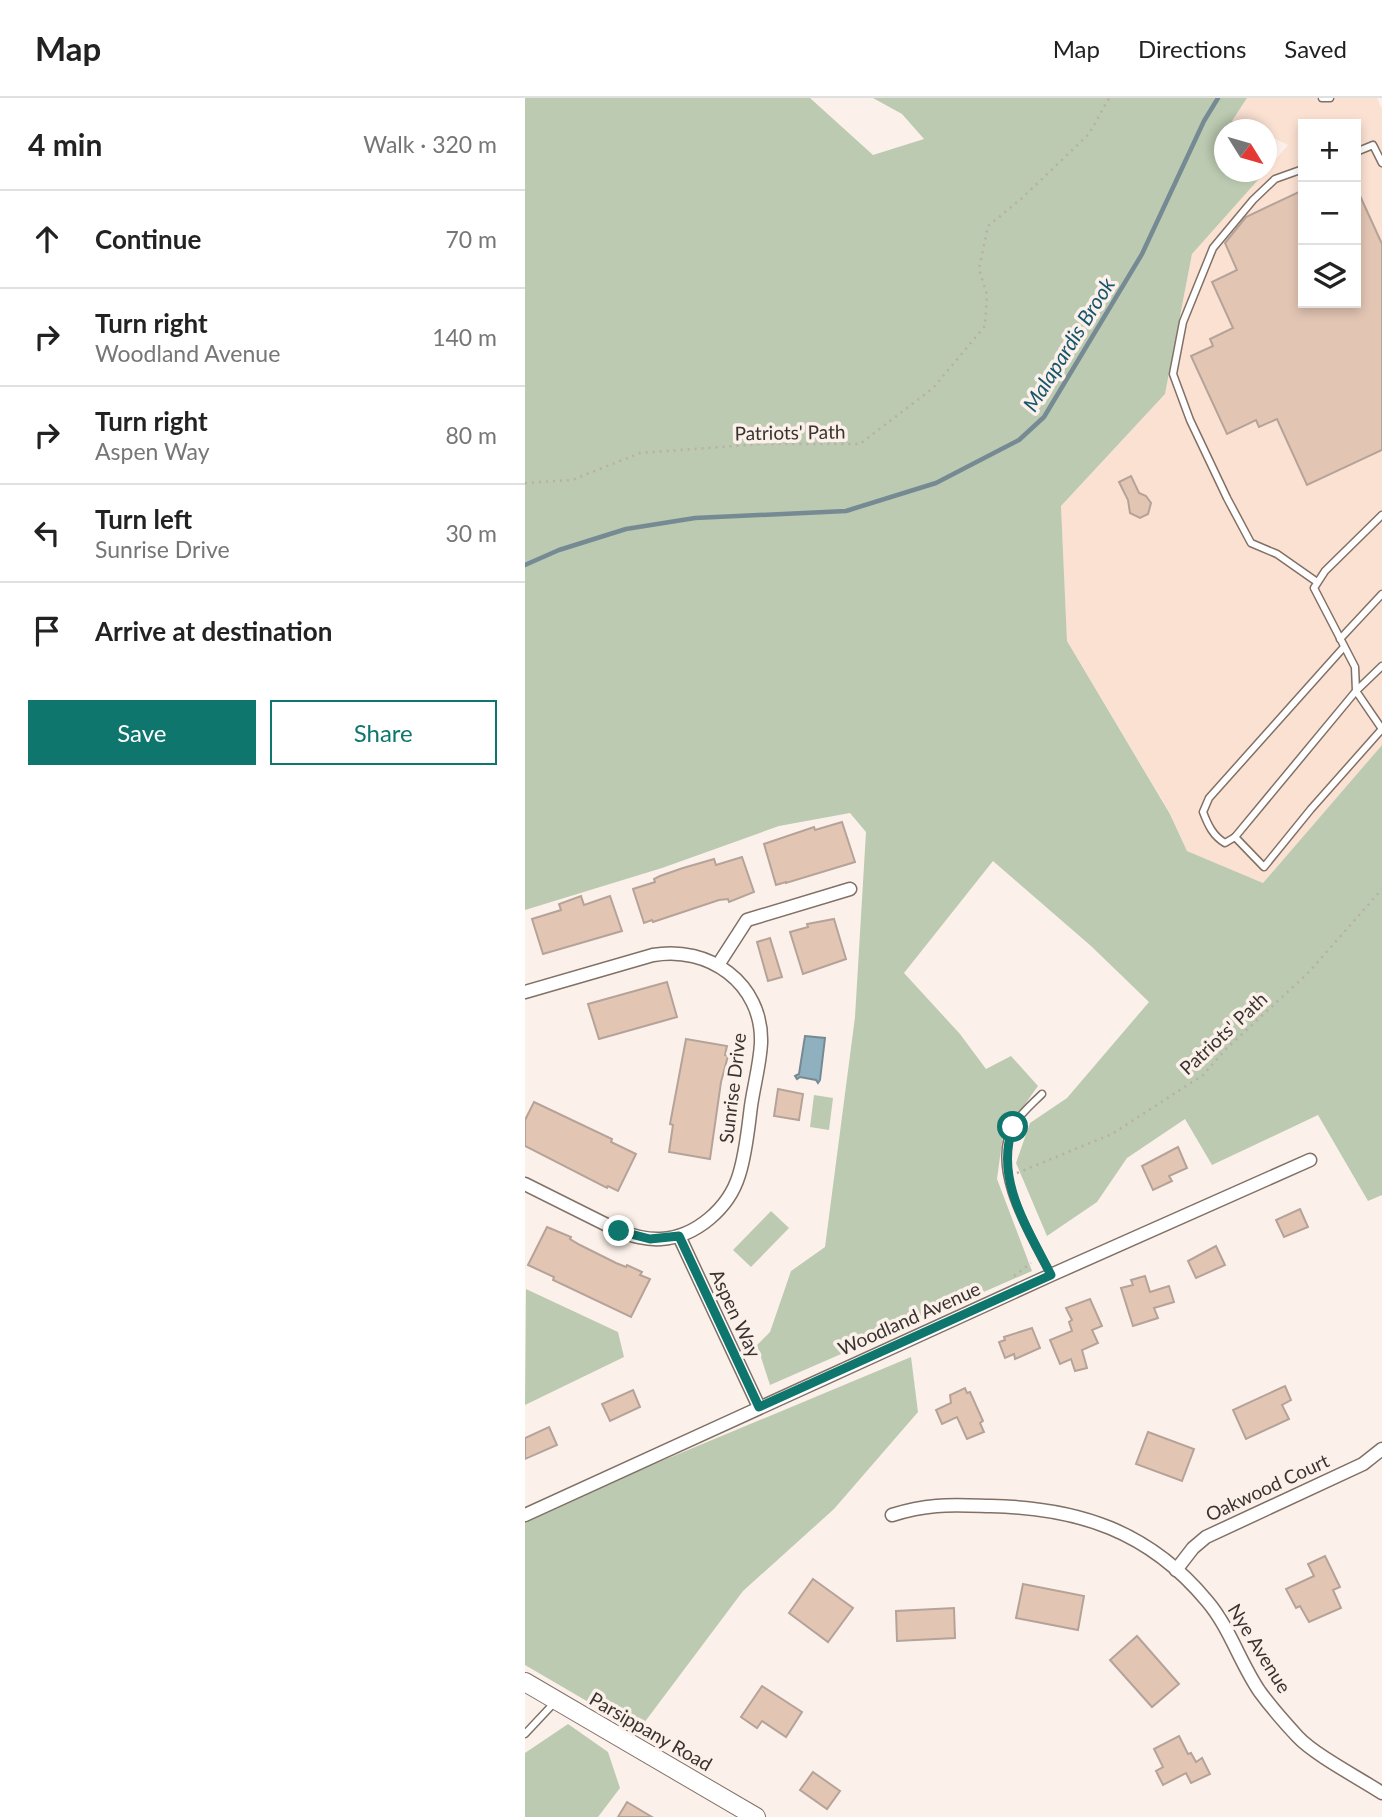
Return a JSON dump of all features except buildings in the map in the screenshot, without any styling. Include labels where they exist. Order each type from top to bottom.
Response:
[{"type":"main road","name":"Parsippany Road","points":[[525,1682],[756,1817]]},
{"type":"street","points":[[718,965],[747,920],[850,889]]},
{"type":"street","name":"Sunrise Drive","points":[[525,992],[670,952],[693,954],[730,973],[750,998],[758,1017],[761,1042],[739,1177],[730,1194],[702,1225],[679,1236],[650,1239],[619,1231],[525,1184]]},
{"type":"street","name":"Woodland Avenue","points":[[525,1515],[1310,1160]]},
{"type":"street","name":"Aspen Way","points":[[679,1236],[759,1407]]},
{"type":"street","name":"Oakwood Court","points":[[1176,1570],[1193,1548],[1206,1537],[1363,1464],[1382,1449]]},
{"type":"street","name":"Nye Avenue","points":[[891,1516],[937,1504],[1021,1507],[1055,1510],[1119,1531],[1176,1570],[1208,1603],[1227,1630],[1260,1691],[1300,1739],[1382,1793]]},
{"type":"lane","points":[[1322,98],[1330,98]]},
{"type":"lane","points":[[1361,150],[1373,145],[1382,163]]},
{"type":"lane","points":[[1298,171],[1275,179],[1253,200],[1213,248],[1183,322],[1173,374],[1190,420],[1251,543],[1277,554],[1317,582]]},
{"type":"lane","points":[[1235,837],[1264,867],[1382,729],[1356,691],[1355,667],[1314,588],[1325,571],[1382,516]]},
{"type":"lane","points":[[1340,639],[1382,594]]},
{"type":"lane","points":[[1344,647],[1209,798],[1203,812],[1217,839],[1225,843],[1235,837],[1356,691],[1382,666]]},
{"type":"lane","points":[[1042,1094],[1013,1127],[1006,1162],[1008,1179],[1023,1220],[1051,1275]]},
{"type":"lane","points":[[525,1734],[557,1700]]},
{"type":"path","name":"Patriots' Path","points":[[525,483],[572,480],[640,453],[762,444],[860,444],[933,388],[985,326],[987,295],[979,269],[988,226],[1021,199],[1089,134],[1109,98]]},
{"type":"path","name":"Patriots' Path","points":[[1015,1174],[1112,1134],[1203,1075],[1225,1050],[1308,973],[1382,890]]},
{"type":"shaded area","points":[[1247,98],[1377,98],[1382,109],[1382,745],[1263,883],[1187,851],[1170,813],[1067,641],[1061,506],[1165,394],[1192,254],[1255,182],[1277,182],[1277,157],[1288,145],[1277,140],[1277,119],[1233,119]]},
{"type":"green space","points":[[525,98],[810,98],[873,155],[924,139],[902,114],[873,98],[1247,98],[1233,119],[1214,119],[1214,182],[1256,182],[1192,254],[1165,394],[1061,506],[1067,641],[1170,814],[1187,851],[1263,883],[1382,745],[1382,1195],[1368,1201],[1318,1115],[1212,1165],[1185,1119],[1127,1158],[1097,1202],[1047,1236],[1016,1163],[1030,1123],[1067,1098],[1149,1002],[1091,946],[993,861],[904,973],[960,1034],[986,1069],[1011,1056],[1038,1086],[1003,1135],[997,1179],[1032,1271],[770,1385],[757,1345],[770,1332],[791,1271],[825,1247],[855,1017],[866,832],[850,813],[779,826],[662,868],[525,910]]},
{"type":"green space","points":[[814,1095],[833,1098],[829,1130],[810,1127]]},
{"type":"green space","points":[[771,1211],[789,1228],[751,1267],[733,1250]]},
{"type":"green space","points":[[526,1289],[618,1332],[624,1357],[525,1405]]},
{"type":"green space","points":[[911,1357],[918,1412],[834,1509],[743,1591],[638,1731],[525,1665],[525,1522],[573,1498]]},
{"type":"green space","points":[[568,1724],[608,1752],[620,1788],[598,1817],[525,1817],[525,1753]]},
{"type":"water","points":[[805,1036],[825,1038],[818,1083],[816,1080],[800,1077],[797,1079],[795,1076],[799,1074]]},
{"type":"waterway","name":"Malapardis Brook","points":[[525,565],[559,550],[626,529],[695,518],[846,511],[936,483],[1019,440],[1044,417],[1142,254],[1204,121],[1218,98]]},
{"type":"route","points":[[619,1231],[650,1239],[679,1236],[759,1407],[1051,1275],[1023,1220],[1008,1179],[1007,1147],[1013,1127]]}]
